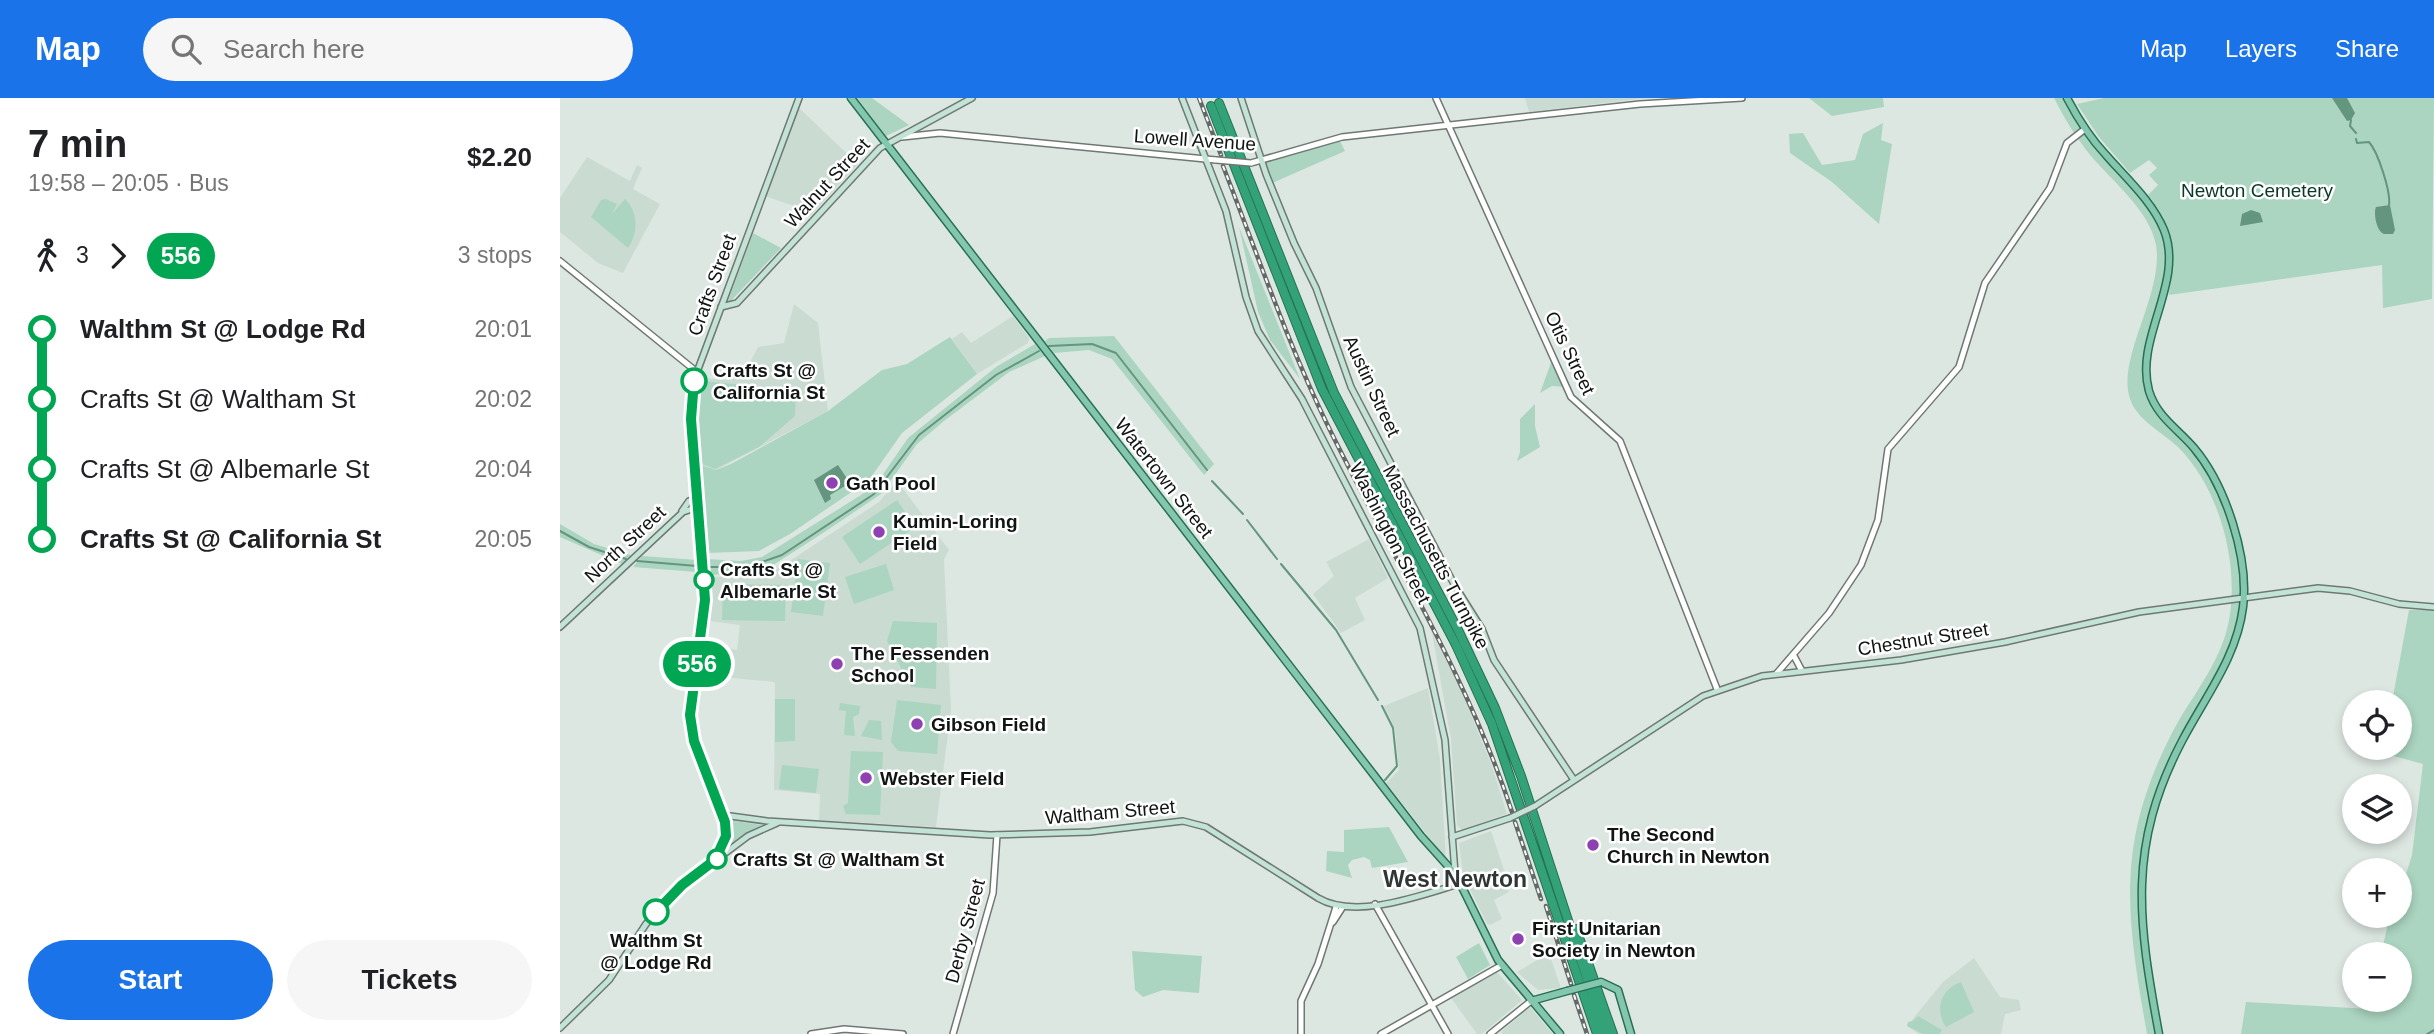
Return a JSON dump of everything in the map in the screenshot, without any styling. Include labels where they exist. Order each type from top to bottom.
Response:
[{"type":"highway","name":"Massachusetts Turnpike","points":[[1597,1034],[1492,724],[1456,645],[1322,389],[1215,104],[1331,387],[1489,694],[1518,769],[1605,1034]]},
{"type":"highway","points":[[1561,898],[1574,922],[1613,1034]]},
{"type":"main road","name":"Crafts Street","points":[[717,859],[726,836],[723,815],[695,745],[690,723],[705,600],[691,407],[698,370],[799,98]]},
{"type":"main road","name":"Watertown Street","points":[[851,98],[1421,836],[1455,875]]},
{"type":"main road","name":"Walnut Street","points":[[721,307],[736,304],[869,158],[886,144],[972,98]]},
{"type":"main road","name":"Washington Street","points":[[1182,98],[1208,159],[1233,232],[1246,297],[1260,335],[1302,399],[1420,628],[1444,737],[1455,875],[1502,965],[1560,1034]]},
{"type":"main road","name":"Austin Street","points":[[1241,98],[1262,162],[1294,243],[1312,279],[1351,387],[1449,574],[1479,622],[1494,660],[1574,780]]},
{"type":"main road","points":[[2067,98],[2085,129],[2150,207],[2165,233],[2168,250],[2166,277],[2147,354],[2147,381],[2158,411],[2198,453],[2219,486],[2236,543],[2244,598],[2233,648],[2164,777],[2146,834],[2141,863],[2141,914],[2159,1034]]},
{"type":"main road","name":"North Street","points":[[560,627],[681,513],[689,501],[697,498]]},
{"type":"main road","name":"North Street","points":[[681,513],[698,507]]},
{"type":"main road","name":"Chestnut Street","points":[[1452,836],[1510,818],[1535,806],[1658,722],[1717,690],[1777,673],[1901,660],[2139,612],[2328,588],[2399,604],[2434,607]]},
{"type":"main road","name":"Waltham Street","points":[[723,815],[780,822],[997,835],[1090,832],[1189,821],[1206,827],[1339,907]]},
{"type":"main road","name":"Waltham Street","points":[[560,1028],[613,975],[659,908],[752,833],[780,822]]},
{"type":"main road","points":[[1339,907],[1375,904],[1459,884]]},
{"type":"main road","points":[[1531,1001],[1601,982],[1610,984],[1619,991],[1631,1034]]},
{"type":"main road","name":"Washington Street","points":[[1527,992],[1543,999]]},
{"type":"street","name":"Otis Street","points":[[1436,98],[1571,397],[1622,444],[1717,690]]},
{"type":"street","name":"Lowell Avenue","points":[[897,138],[935,133],[1251,163],[1262,162],[1342,136],[1647,103],[1742,98]]},
{"type":"street","points":[[925,123],[935,133]]},
{"type":"street","points":[[1777,673],[1824,620],[1854,577],[1870,546],[1880,510],[1888,449],[1959,367],[1985,283],[2050,188],[2067,144],[2085,129]]},
{"type":"street","points":[[560,261],[698,370]]},
{"type":"street","points":[[1794,656],[1802,671]]},
{"type":"street","name":"Derby Street","points":[[953,1034],[993,893],[997,835]]},
{"type":"street","points":[[1375,904],[1448,1034]]},
{"type":"street","points":[[1301,1034],[1301,999],[1339,907]]},
{"type":"street","points":[[1381,1034],[1502,965]]},
{"type":"street","points":[[1490,1034],[1531,1001]]},
{"type":"street","points":[[811,1034],[844,1029],[903,1034]]},
{"type":"shaded area","points":[[1525,98],[1647,98],[1529,112]]},
{"type":"shaded area","points":[[2332,98],[2347,98],[2355,113],[2351,120],[2347,121]]},
{"type":"shaded area","points":[[798,107],[858,164],[809,217],[794,206],[765,196]]},
{"type":"shaded area","points":[[587,157],[630,181],[637,165],[642,168],[633,189],[660,204],[623,273],[598,263],[560,232],[560,198]]},
{"type":"shaded area","points":[[2390,205],[2395,230],[2393,234],[2384,234],[2375,218],[2375,210],[2376,207]]},
{"type":"shaded area","points":[[2251,210],[2260,213],[2263,222],[2240,226],[2242,214]]},
{"type":"shaded area","points":[[794,304],[818,323],[828,411],[716,470],[700,465],[697,405],[702,378],[728,380],[749,364],[758,347],[784,343]]},
{"type":"shaded area","points":[[1013,316],[1029,338],[1028,343],[977,374],[952,339],[962,332],[971,343]]},
{"type":"shaded area","name":"Gath Pool","points":[[838,465],[850,483],[830,495],[831,499],[825,503],[814,480]]},
{"type":"shaded area","name":"The Fessenden School","points":[[897,481],[949,550],[944,559],[951,710],[936,827],[819,820],[820,794],[774,790],[775,682],[722,677],[727,648],[737,650],[740,625],[709,621],[710,577],[755,576],[779,568],[879,502]]},
{"type":"shaded area","points":[[1369,539],[1388,578],[1355,598],[1365,620],[1341,633],[1313,594],[1334,576],[1326,562]]},
{"type":"shaded area","points":[[1432,633],[1461,690],[1492,766],[1507,814],[1462,830],[1457,825],[1451,739]]},
{"type":"shaded area","points":[[1428,688],[1440,759],[1446,859],[1386,783],[1399,770],[1395,730],[1384,706]]},
{"type":"shaded area","points":[[1491,831],[1504,870],[1500,873],[1509,892],[1494,900],[1502,919],[1490,925],[1487,924],[1463,875],[1459,843]]},
{"type":"shaded area","points":[[1549,953],[1561,988],[1538,990],[1517,972]]},
{"type":"shaded area","points":[[1974,958],[2000,997],[2019,1000],[2021,1010],[2005,1014],[2001,1034],[1919,1034],[1907,1026],[1943,982]]},
{"type":"shaded area","points":[[1497,972],[1522,1000],[1482,1034],[1477,1034],[1451,998]]},
{"type":"shaded area","points":[[1530,1007],[1553,1034],[1501,1032]]},
{"type":"green space","points":[[857,98],[872,98],[909,125],[886,136]]},
{"type":"green space","points":[[1809,98],[1883,98],[1884,107],[1832,116]]},
{"type":"green space","points":[[2054,98],[2067,98],[2078,118],[2138,191],[2165,233],[2167,269],[2147,354],[2153,403],[2190,443],[2219,486],[2236,543],[2244,598],[2233,648],[2195,716],[2155,799],[2140,887],[2159,1034],[2147,1034],[2134,952],[2130,880],[2134,845],[2154,771],[2173,731],[2222,646],[2230,614],[2231,570],[2222,524],[2204,482],[2178,447],[2138,413],[2130,399],[2127,383],[2129,365],[2157,264],[2152,232],[2138,208],[2081,143]]},
{"type":"green space","name":"Newton Cemetery","points":[[2104,98],[2434,98],[2432,299],[2383,308],[2382,265],[2169,295],[2173,265],[2172,242],[2164,219],[2148,195],[2158,185],[2149,175],[2157,168],[2149,160],[2130,173],[2099,137],[2077,104]]},
{"type":"green space","points":[[1883,123],[1881,140],[1892,144],[1879,224],[1832,182],[1790,153],[1789,134],[1803,133],[1822,165],[1855,160],[1863,134]]},
{"type":"green space","points":[[1338,137],[1345,151],[1270,184],[1262,161]]},
{"type":"green space","points":[[606,199],[617,204],[612,214],[625,199],[633,210],[636,223],[628,248],[591,217],[601,200]]},
{"type":"green space","points":[[1239,227],[1300,379],[1270,340],[1258,312]]},
{"type":"green space","points":[[753,233],[781,248],[729,303],[728,301]]},
{"type":"green space","points":[[1114,336],[1214,464],[1204,475],[1112,359],[1089,350],[1054,353],[1045,341],[1049,338]]},
{"type":"green space","points":[[950,337],[977,374],[902,433],[869,480],[790,534],[759,551],[707,553],[700,465],[716,470],[731,464],[828,411],[882,370],[907,364]]},
{"type":"green space","points":[[1035,344],[1045,356],[1009,372],[944,421],[917,444],[881,494],[770,567],[745,573],[709,575],[707,559],[741,561],[762,557],[861,495],[879,480],[908,438],[996,367]]},
{"type":"green space","points":[[1553,357],[1565,387],[1552,386],[1540,393]]},
{"type":"green space","points":[[703,381],[743,385],[750,391],[796,388],[795,416],[759,447],[715,469],[702,464],[698,406]]},
{"type":"green space","points":[[1535,404],[1535,426],[1540,447],[1517,461],[1520,452],[1520,419]]},
{"type":"green space","name":"Kumin-Loring Field","points":[[897,500],[915,527],[860,564],[842,537]]},
{"type":"green space","points":[[560,524],[594,544],[631,555],[622,564],[560,537]]},
{"type":"green space","points":[[642,556],[697,560],[697,572],[633,567]]},
{"type":"green space","points":[[798,559],[830,563],[823,616],[791,612]]},
{"type":"green space","points":[[886,564],[894,590],[854,604],[845,577]]},
{"type":"green space","points":[[723,584],[786,585],[785,621],[722,620]]},
{"type":"green space","points":[[2409,610],[2434,610],[2434,1034],[2241,1034],[2246,1002],[2342,1007],[2342,1012],[2412,1012],[2412,942],[2384,942],[2387,928],[2412,928],[2411,858],[2423,764],[2408,760],[2412,760],[2412,690],[2394,690]]},
{"type":"green space","points":[[893,621],[937,623],[936,689],[911,687],[887,641]]},
{"type":"green space","points":[[775,699],[795,699],[795,741],[775,742]]},
{"type":"green space","name":"Gibson Field","points":[[897,700],[941,705],[937,754],[898,751],[891,742]]},
{"type":"green space","points":[[840,703],[860,706],[859,714],[853,717],[855,736],[844,735],[846,711],[839,710]]},
{"type":"green space","points":[[869,720],[881,721],[882,740],[861,736]]},
{"type":"green space","name":"Webster Field","points":[[851,751],[883,752],[880,815],[846,814],[843,806],[848,803]]},
{"type":"green space","points":[[782,765],[819,769],[816,793],[779,789]]},
{"type":"green space","points":[[728,820],[762,825],[729,847]]},
{"type":"green space","points":[[1389,827],[1408,862],[1372,868],[1370,860],[1364,857],[1352,860],[1348,865],[1352,878],[1326,871],[1327,851],[1344,852],[1344,830]]},
{"type":"green space","points":[[1479,943],[1490,965],[1468,979],[1456,957]]},
{"type":"green space","points":[[1132,951],[1202,956],[1199,993],[1163,990],[1143,997],[1135,990]]},
{"type":"green space","points":[[1961,982],[1974,1012],[1946,1027],[1940,1013],[1942,1000],[1949,989]]},
{"type":"green space","points":[[1918,1016],[1942,1030],[1939,1034],[1923,1034],[1907,1026],[1908,1022]]},
{"type":"waterway","points":[[2351,120],[2350,126],[2356,133]]},
{"type":"waterway","points":[[2356,139],[2357,143],[2369,142],[2376,154],[2386,182],[2389,205]]},
{"type":"waterway","points":[[1049,346],[1092,344],[1116,353],[1207,470]]},
{"type":"waterway","points":[[708,567],[748,567],[782,555],[874,494],[919,435],[996,375],[1039,351]]},
{"type":"waterway","points":[[1212,481],[1243,514]]},
{"type":"waterway","points":[[1247,520],[1277,559]]},
{"type":"waterway","points":[[560,531],[589,547],[626,559]]},
{"type":"waterway","points":[[637,561],[697,566]]},
{"type":"waterway","points":[[1281,564],[1336,630],[1378,700]]},
{"type":"waterway","points":[[1382,706],[1393,728],[1397,766],[1385,780]]},
{"type":"waterway","points":[[2427,1034],[2434,1030]]},
{"type":"railway","points":[[1199,98],[1221,155]]},
{"type":"railway","points":[[1223,166],[1313,394],[1451,664],[1494,761],[1512,812]]},
{"type":"railway","points":[[1515,822],[1541,899]]},
{"type":"railway","points":[[1546,906],[1571,984]]},
{"type":"railway","points":[[1574,995],[1587,1034]]},
{"type":"bus line","name":"556","points":[[656,912],[682,885],[715,860],[722,850],[726,836],[725,822],[694,741],[690,715],[705,600],[691,419],[694,381]]},
{"type":"place","name":"Crafts St @ California St","points":[[694,381]]},
{"type":"place","name":"Gath Pool","points":[[832,483]]},
{"type":"place","name":"Kumin-Loring Field","points":[[879,532]]},
{"type":"place","name":"Crafts St @ Albemarle St","points":[[704,580]]},
{"type":"place","name":"The Fessenden School","points":[[837,664]]},
{"type":"place","name":"Gibson Field","points":[[917,724]]},
{"type":"place","name":"Webster Field","points":[[866,778]]},
{"type":"place","name":"The Second Church in Newton","points":[[1593,845]]},
{"type":"place","name":"Crafts St @ Waltham St","points":[[717,859]]},
{"type":"place","name":"Walthm St @ Lodge Rd","points":[[656,912]]},
{"type":"place","name":"First Unitarian Society in Newton","points":[[1518,939]]},
{"type":"district","name":"West Newton","points":[[1455,879]]}]
